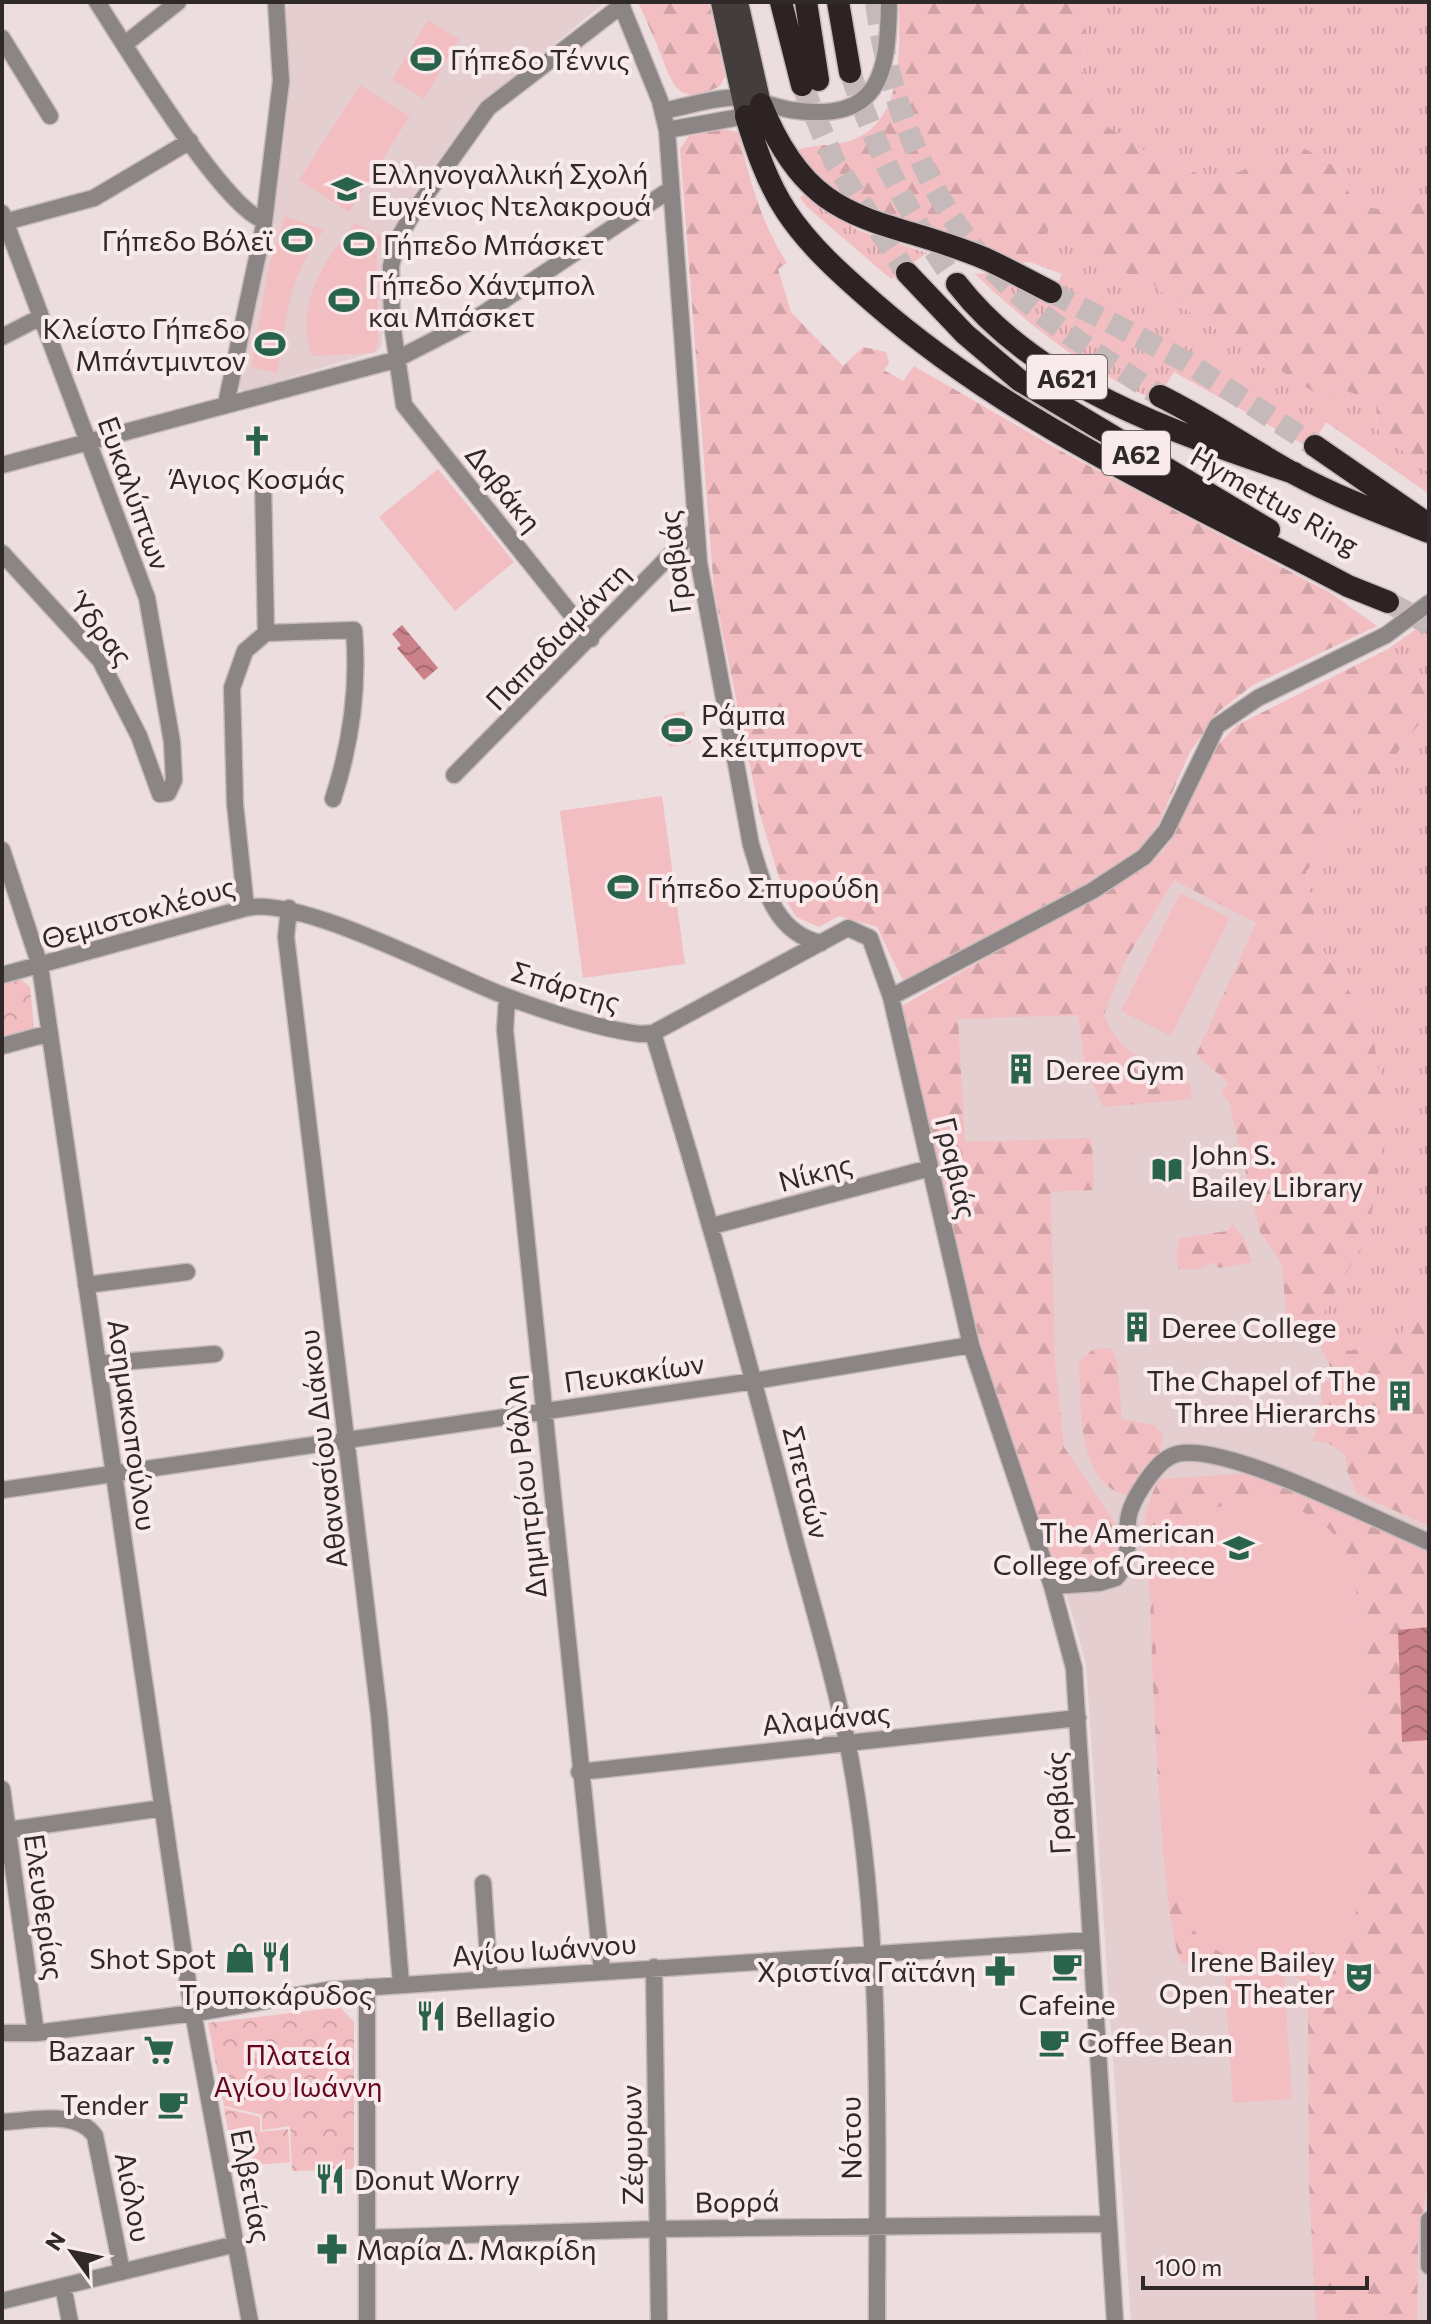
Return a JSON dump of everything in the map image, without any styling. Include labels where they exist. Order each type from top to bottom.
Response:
[{"type":"highway","points":[[781,2],[810,83],[806,2]]},
{"type":"highway","points":[[838,2],[850,72]]},
{"type":"highway","points":[[750,106],[795,168],[815,190],[840,207],[869,222],[985,259],[1051,292]]},
{"type":"highway","name":"Hymettus Ring","points":[[750,106],[769,180],[799,229],[861,292],[937,355],[1019,411],[1095,456],[1348,586],[1388,602],[1019,380],[965,334],[907,273]]},
{"type":"highway","name":"Α621","points":[[957,284],[1008,337],[1076,381],[1198,440],[1294,473]]},
{"type":"highway","name":"Hymettus Ring","points":[[1160,396],[1208,420],[1294,473],[1354,503],[1429,532]]},
{"type":"highway","points":[[1315,446],[1429,525]]},
{"type":"main road","points":[[721,2],[750,106]]},
{"type":"main road","points":[[738,2],[750,106]]},
{"type":"street","points":[[97,2],[190,141],[246,212],[264,220]]},
{"type":"street","points":[[125,44],[178,2]]},
{"type":"street","points":[[226,404],[264,220],[281,81],[276,2]]},
{"type":"street","points":[[663,111],[750,106],[827,112],[852,106],[880,78],[885,64],[889,2]]},
{"type":"street","name":"Γραβιάς","points":[[621,4],[663,111],[667,130],[695,530],[707,622],[751,845],[766,888],[785,926],[805,940],[821,943],[848,928],[864,933],[877,950],[891,997],[971,1345],[1052,1586],[1074,1668],[1115,2322]]},
{"type":"street","name":"Δαβάκη","points":[[591,639],[404,405],[395,360],[391,266],[397,241],[413,213],[488,108],[621,4]]},
{"type":"street","points":[[2,38],[50,116]]},
{"type":"street","points":[[667,130],[750,106]]},
{"type":"street","points":[[4,218],[94,198],[190,141]]},
{"type":"street","points":[[2,465],[395,360],[475,319],[671,189]]},
{"type":"street","name":"Ευκαλύπτων","points":[[4,218],[39,318],[89,440],[147,598],[172,742],[174,780],[168,793],[160,794]]},
{"type":"street","points":[[2,337],[39,318]]},
{"type":"street","points":[[263,482],[266,633]]},
{"type":"street","name":"Παπαδιαμάντη","points":[[454,775],[695,530]]},
{"type":"street","name":"Ύδρας","points":[[2,553],[100,660],[139,736],[160,794]]},
{"type":"street","points":[[891,997],[1092,891],[1144,857],[1166,831],[1217,726],[1258,698],[1377,640],[1429,603]]},
{"type":"street","points":[[246,908],[235,804],[232,688],[245,651],[254,640],[266,633],[354,630],[357,663],[353,723],[333,799]]},
{"type":"street","name":"Ασημακοπούλου","points":[[2,850],[40,966],[193,2012]]},
{"type":"street","name":"Θεμιστοκλέους","points":[[2,975],[246,908],[271,904],[289,908]]},
{"type":"street","name":"Σπάρτης","points":[[289,908],[507,997],[634,1034],[653,1033],[821,943]]},
{"type":"street","name":"Αθανασίου Διάκου","points":[[289,908],[286,937],[379,1714],[401,1984]]},
{"type":"street","name":"Δημητρίου Ράλλη","points":[[507,997],[505,1030],[542,1411],[602,1971]]},
{"type":"street","points":[[2,1046],[50,1033]]},
{"type":"street","name":"Σπετσών","points":[[653,1033],[712,1226],[847,1742],[867,1889],[870,1954]]},
{"type":"street","name":"Νίκης","points":[[712,1226],[930,1168]]},
{"type":"street","points":[[86,1285],[187,1272]]},
{"type":"street","name":"Πευκακίων","points":[[2,1490],[754,1381],[971,1345]]},
{"type":"street","points":[[98,1364],[215,1354]]},
{"type":"street","points":[[1052,1586],[1099,1583],[1116,1578],[1126,1566],[1128,1521],[1143,1486],[1158,1466],[1181,1453],[1223,1459],[1273,1476],[1429,1542]]},
{"type":"street","name":"Αλαμάνας","points":[[579,1772],[1078,1718]]},
{"type":"street","name":"Ελευθερίας","points":[[2,1789],[36,2033]]},
{"type":"street","points":[[8,1830],[163,1808]]},
{"type":"street","points":[[483,1883],[489,1971]]},
{"type":"street","name":"Αγίου Ιωάννου","points":[[2,2033],[36,2033],[401,1984],[1091,1940]]},
{"type":"street","name":"Νότου","points":[[870,1954],[877,2322]]},
{"type":"street","name":"Ζέφυρων","points":[[654,1967],[659,2322]]},
{"type":"street","points":[[367,1987],[367,2322]]},
{"type":"street","name":"Ελβετίας","points":[[193,2012],[250,2322]]},
{"type":"street","name":"Αιόλου","points":[[2,2122],[76,2120],[88,2126],[95,2136],[122,2272]]},
{"type":"street","points":[[1429,2220],[1429,2266]]},
{"type":"street","name":"Βορρά","points":[[367,2238],[659,2229],[1109,2224]]},
{"type":"street","points":[[2,2301],[236,2244]]},
{"type":"street","points":[[63,2286],[70,2322]]},
{"type":"shaded area","name":"Ελληνογαλλική Σχολή Ευγένιος Ντελακρουά","points":[[290,2],[605,2],[483,103],[424,178],[393,228],[385,251],[382,345],[378,351],[244,391],[235,386],[276,200],[287,112],[290,85],[284,12]]},
{"type":"shaded area","name":"The American College of Greece","points":[[1142,870],[1244,874],[1429,1149],[1429,2322],[1131,2322],[1086,1664],[902,1007],[1038,933]]},
{"type":"green space","points":[[638,2],[709,2],[725,76],[720,86],[696,95],[687,94],[674,84]]},
{"type":"green space","points":[[899,2],[1087,2],[1082,71],[1108,127],[1146,152],[1215,181],[1302,147],[1340,170],[1354,205],[1379,209],[1429,201],[1429,473],[1377,429],[1376,402],[1341,389],[1326,400],[1168,298],[1150,281],[1110,268],[1073,248],[1064,218],[1048,230],[1023,263],[1009,257],[949,255],[872,230],[792,153],[846,142],[866,133],[880,120],[895,84]]},
{"type":"green space","points":[[1087,2],[1429,2],[1429,201],[1379,209],[1354,205],[1340,170],[1302,148],[1215,181],[1146,152],[1108,127],[1082,71]]},
{"type":"green space","name":"Γήπεδο Τέννις","points":[[428,20],[459,39],[424,99],[392,80]]},
{"type":"green space","points":[[360,85],[410,116],[349,212],[299,180]]},
{"type":"green space","points":[[723,129],[738,132],[763,216],[787,263],[778,269],[791,312],[843,366],[863,347],[886,352],[889,363],[884,370],[903,381],[914,366],[1061,451],[1329,592],[1377,626],[1253,685],[1218,712],[1190,752],[1158,825],[1139,851],[1086,885],[907,982],[901,977],[877,927],[839,916],[819,927],[796,917],[786,900],[760,815],[714,591],[680,149],[689,136]]},
{"type":"green space","points":[[804,194],[857,230],[927,253],[891,279],[806,206],[800,197]]},
{"type":"green space","points":[[285,216],[324,230],[301,267],[295,283],[277,373],[251,367],[269,266]]},
{"type":"green space","points":[[1064,218],[1110,268],[1150,281],[1168,298],[1325,399],[1341,389],[1376,402],[1377,429],[1429,473],[1429,494],[1326,422],[1310,448],[1174,372],[1156,400],[1131,388],[1060,346],[1016,312],[975,274],[993,273],[1053,294],[1062,274],[1030,262],[1023,263],[1048,230]]},
{"type":"green space","name":"Γήπεδο Χάντμπολ και Μπάσκετ","points":[[355,223],[383,237],[377,252],[378,344],[374,353],[312,356],[307,337],[307,319],[315,284],[333,252]]},
{"type":"green space","points":[[438,469],[514,562],[455,611],[379,517]]},
{"type":"green space","points":[[1429,620],[1429,686],[1388,649]]},
{"type":"green space","points":[[1388,649],[1429,686],[1429,711],[1306,872],[1322,949],[1371,1025],[1387,1120],[1368,1235],[1320,1319],[1349,1351],[1399,1336],[1429,1294],[1429,1526],[1356,1493],[1347,1471],[1346,1455],[1328,1443],[1312,1441],[1322,1417],[1321,1385],[1335,1377],[1318,1341],[1288,1341],[1282,1264],[1260,1232],[1229,1102],[1221,1093],[1229,1083],[1196,1055],[1256,923],[1174,880],[1125,961],[1104,1015],[1128,1050],[1190,1083],[1192,1099],[1103,1107],[1085,1066],[1078,1015],[958,1019],[965,1142],[1092,1138],[1094,1190],[1051,1192],[1055,1361],[1064,1447],[1119,1529],[1124,1547],[1120,1562],[1111,1570],[1060,1578],[1033,1509],[987,1368],[900,1007],[1140,869],[1162,852],[1172,839],[1214,749],[1237,725]]},
{"type":"green space","name":"Ράμπα Σκέιτμπορντ","points":[[684,711],[691,743],[669,747],[664,716]]},
{"type":"green space","points":[[1429,711],[1429,1294],[1399,1336],[1348,1351],[1320,1319],[1368,1235],[1371,1025],[1322,949],[1306,872]]},
{"type":"green space","name":"Γήπεδο Σπυρούδη","points":[[662,796],[685,964],[583,978],[560,811]]},
{"type":"green space","points":[[1180,893],[1230,918],[1171,1036],[1121,1011]]},
{"type":"green space","points":[[21,979],[30,987],[34,1027],[29,1032],[2,1040],[2,985]]},
{"type":"green space","points":[[1232,1224],[1245,1239],[1252,1262],[1219,1268],[1213,1262],[1200,1269],[1179,1269],[1176,1255],[1179,1238],[1227,1231]]},
{"type":"green space","points":[[1111,1348],[1117,1360],[1122,1419],[1154,1425],[1163,1435],[1160,1453],[1143,1468],[1131,1496],[1113,1490],[1100,1477],[1090,1461],[1082,1420],[1079,1361],[1094,1349]]},
{"type":"green space","points":[[1252,1473],[1429,1551],[1429,2178],[1418,2243],[1417,2322],[1316,2322],[1309,2183],[1308,2013],[1303,1982],[1287,1971],[1183,1963],[1175,1943],[1163,1849],[1150,1591],[1144,1548],[1145,1521],[1159,1479]]},
{"type":"green space","points":[[1267,1498],[1292,1506],[1324,1525],[1348,1556],[1355,1581],[1365,1671],[1370,1783],[1367,1874],[1362,1899],[1350,1921],[1333,1939],[1312,1952],[1289,1960],[1264,1963],[1240,1960],[1217,1950],[1197,1934],[1183,1916],[1169,1882],[1153,1598],[1166,1554],[1189,1524],[1204,1513],[1222,1506]]},
{"type":"green space","points":[[1284,1973],[1292,2099],[1233,2103],[1225,1977]]},
{"type":"green space","name":"Πλατεία Αγίου Ιωάννη","points":[[340,2007],[354,2022],[354,2169],[292,2171],[290,2126],[262,2130],[262,2115],[224,2106],[208,2023]]},
{"type":"green space","points":[[224,2108],[260,2117],[260,2132],[288,2129],[290,2162],[235,2167]]},
{"type":"water","points":[[402,625],[438,668],[424,680],[397,648],[401,645],[392,634]]},
{"type":"water","points":[[1429,1627],[1429,1740],[1402,1742],[1398,1630]]},
{"type":"tunnel","points":[[876,2],[890,76],[916,149],[932,184],[974,248],[999,276],[1036,309],[1076,340],[1160,396]]},
{"type":"tunnel","points":[[850,72],[872,130],[908,208],[957,284]]},
{"type":"tunnel","points":[[802,85],[835,163],[907,273]]},
{"type":"tunnel","points":[[1051,292],[1185,361],[1315,446]]},
{"type":"tunnel","points":[[1388,602],[1429,624]]},
{"type":"place","name":"Γήπεδο Τέννις","points":[[426,59]]},
{"type":"place","name":"Ελληνογαλλική Σχολή Ευγένιος Ντελακρουά","points":[[347,189]]},
{"type":"place","name":"Γήπεδο Βόλεϊ","points":[[297,240]]},
{"type":"place","name":"Γήπεδο Μπάσκετ","points":[[359,244]]},
{"type":"place","name":"Γήπεδο Χάντμπολ και Μπάσκετ","points":[[344,300]]},
{"type":"place","name":"Κλείστο Γήπεδο Μπάντμιντον","points":[[270,344]]},
{"type":"place","name":"Άγιος Κοσμάς","points":[[257,441]]},
{"type":"place","name":"Ράμπα Σκέιτμπορντ","points":[[677,730]]},
{"type":"place","name":"Γήπεδο Σπυρούδη","points":[[623,887]]},
{"type":"place","name":"Deree Gym","points":[[1021,1069]]},
{"type":"place","name":"John S. Bailey Library","points":[[1167,1170]]},
{"type":"place","name":"Deree College","points":[[1137,1327]]},
{"type":"place","name":"The Chapel of The Three Hierarchs","points":[[1400,1396]]},
{"type":"place","name":"The American College of Greece","points":[[1239,1548]]},
{"type":"place","name":"Τρυποκάρυδος","points":[[276,1957]]},
{"type":"place","name":"Shot Spot","points":[[240,1958]]},
{"type":"place","name":"Cafeine","points":[[1067,1966]]},
{"type":"place","name":"Χριστίνα Γαϊτάνη","points":[[1000,1971]]},
{"type":"place","name":"Irene Bailey Open Theater","points":[[1359,1977]]},
{"type":"place","name":"Bellagio","points":[[431,2016]]},
{"type":"place","name":"Coffee Bean","points":[[1054,2042]]},
{"type":"place","name":"Bazaar","points":[[159,2050]]},
{"type":"place","name":"Tender","points":[[173,2104]]},
{"type":"place","name":"Donut Worry","points":[[330,2179]]},
{"type":"place","name":"Μαρία Δ. Μακρίδη","points":[[332,2249]]}]
